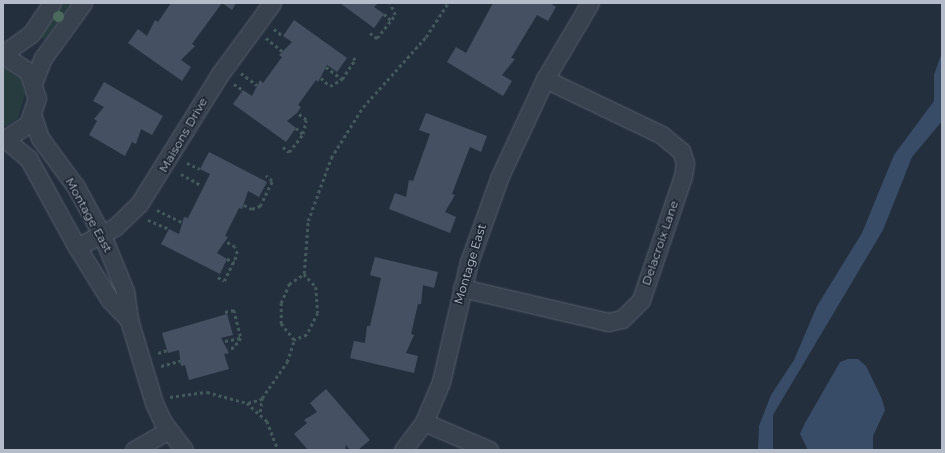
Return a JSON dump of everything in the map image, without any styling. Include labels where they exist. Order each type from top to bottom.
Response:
[{"type":"street","points":[[4,139],[21,131],[33,116],[37,98],[34,80],[21,64],[3,55],[30,34],[52,3]]},
{"type":"street","points":[[34,80],[43,58],[83,3]]},
{"type":"street","name":"Maisons Drive","points":[[77,248],[102,235],[128,217],[150,189],[220,74],[272,3]]},
{"type":"street","name":"Montage East","points":[[403,450],[424,422],[441,382],[462,288],[493,194],[545,79],[590,3]]},
{"type":"street","name":"Delacroix Lane","points":[[462,288],[608,322],[622,319],[641,300],[683,176],[685,163],[681,151],[662,135],[545,79]]},
{"type":"street","name":"Montage East","points":[[33,116],[40,138],[76,187],[102,235],[125,291],[129,320],[154,403],[168,430],[184,450]]},
{"type":"street","name":"Montage East","points":[[4,139],[23,151],[34,166],[77,248],[110,300],[129,320]]},
{"type":"street","points":[[424,422],[489,450]]},
{"type":"street","points":[[134,450],[168,430]]},
{"type":"path","points":[[370,33],[377,38],[395,15],[390,3]]},
{"type":"path","points":[[294,340],[307,335],[318,313],[316,287],[304,274],[310,214],[331,158],[364,107],[426,37],[448,3]]},
{"type":"path","points":[[384,14],[391,20]]},
{"type":"path","points":[[274,29],[283,36]]},
{"type":"path","points":[[266,38],[282,51]]},
{"type":"path","points":[[321,78],[330,86],[342,79],[355,60],[351,56]]},
{"type":"path","points":[[326,67],[342,79]]},
{"type":"path","points":[[241,73],[257,85]]},
{"type":"path","points":[[234,84],[243,90]]},
{"type":"path","points":[[283,147],[289,152],[303,134],[306,120],[297,113]]},
{"type":"path","points":[[296,128],[303,134]]},
{"type":"path","points":[[187,163],[200,169]]},
{"type":"path","points":[[181,174],[201,185]]},
{"type":"path","points":[[244,204],[252,208],[260,206],[272,181],[266,176]]},
{"type":"path","points":[[259,197],[263,199]]},
{"type":"path","points":[[157,210],[182,222]]},
{"type":"path","points":[[148,220],[169,229]]},
{"type":"path","points":[[218,277],[224,280],[237,254],[235,247],[226,242]]},
{"type":"path","points":[[228,258],[234,262]]},
{"type":"path","points":[[294,340],[281,324],[281,303],[289,284],[304,274]]},
{"type":"path","points":[[226,312],[234,310],[242,338]]},
{"type":"path","points":[[225,341],[242,338]]},
{"type":"path","points":[[228,349],[234,348],[242,338]]},
{"type":"path","points":[[260,412],[262,398],[287,362],[294,340]]},
{"type":"path","points":[[158,353],[167,350]]},
{"type":"path","points":[[162,366],[180,361]]},
{"type":"path","points":[[170,397],[207,392],[247,403],[260,412],[273,432],[278,450]]},
{"type":"path","points":[[247,403],[262,398]]},
{"type":"green space","points":[[62,3],[72,3],[44,40],[39,36]]},
{"type":"green space","points":[[3,67],[20,78],[25,94],[18,118],[3,128]]},
{"type":"water","points":[[942,52],[942,121],[912,157],[883,230],[773,415],[773,450],[758,450],[759,426],[771,395],[794,360],[817,306],[862,233],[894,155],[934,101],[934,75]]},
{"type":"water","points":[[848,359],[858,359],[866,366],[882,399],[885,410],[873,436],[873,450],[808,450],[800,434],[840,362]]},
{"type":"building","points":[[171,3],[222,3],[192,44],[195,46],[181,60],[191,67],[182,81],[128,43],[138,29],[147,36],[155,20],[158,22]]},
{"type":"building","points":[[222,3],[236,3],[232,10]]},
{"type":"building","points":[[340,3],[378,3],[374,7],[384,14],[374,28]]},
{"type":"building","points":[[493,3],[550,3],[556,7],[548,21],[537,15],[511,58],[515,59],[502,75],[512,81],[503,96],[447,62],[456,47],[466,53]]},
{"type":"building","points":[[294,20],[347,58],[337,72],[327,65],[318,82],[316,80],[298,105],[301,107],[297,113],[287,121],[296,128],[286,142],[233,104],[243,90],[252,96],[260,80],[263,83],[282,57],[279,55],[292,42],[283,36]]},
{"type":"building","points":[[104,82],[163,116],[152,135],[141,129],[136,144],[132,142],[125,156],[89,135],[97,121],[94,119],[104,107],[93,101]]},
{"type":"building","points":[[426,113],[487,136],[481,152],[470,147],[452,194],[455,195],[445,212],[456,217],[450,233],[389,209],[395,193],[406,197],[409,180],[413,181],[430,134],[419,130]]},
{"type":"building","points":[[209,152],[267,182],[259,197],[248,191],[242,209],[239,208],[225,236],[228,237],[217,253],[227,259],[220,274],[161,244],[169,229],[179,234],[184,217],[188,218],[210,174],[200,169]]},
{"type":"building","points":[[375,257],[438,272],[434,288],[423,285],[421,304],[418,304],[411,334],[414,335],[406,353],[418,356],[414,373],[350,358],[354,341],[365,343],[367,326],[370,326],[381,278],[370,275]]},
{"type":"building","points":[[227,314],[233,335],[221,338],[229,353],[224,354],[229,369],[189,380],[185,365],[181,366],[179,350],[168,353],[162,333]]},
{"type":"building","points":[[326,389],[370,440],[358,450],[350,450],[346,445],[345,450],[308,450],[294,434],[307,423],[304,420],[317,412],[310,403]]}]
